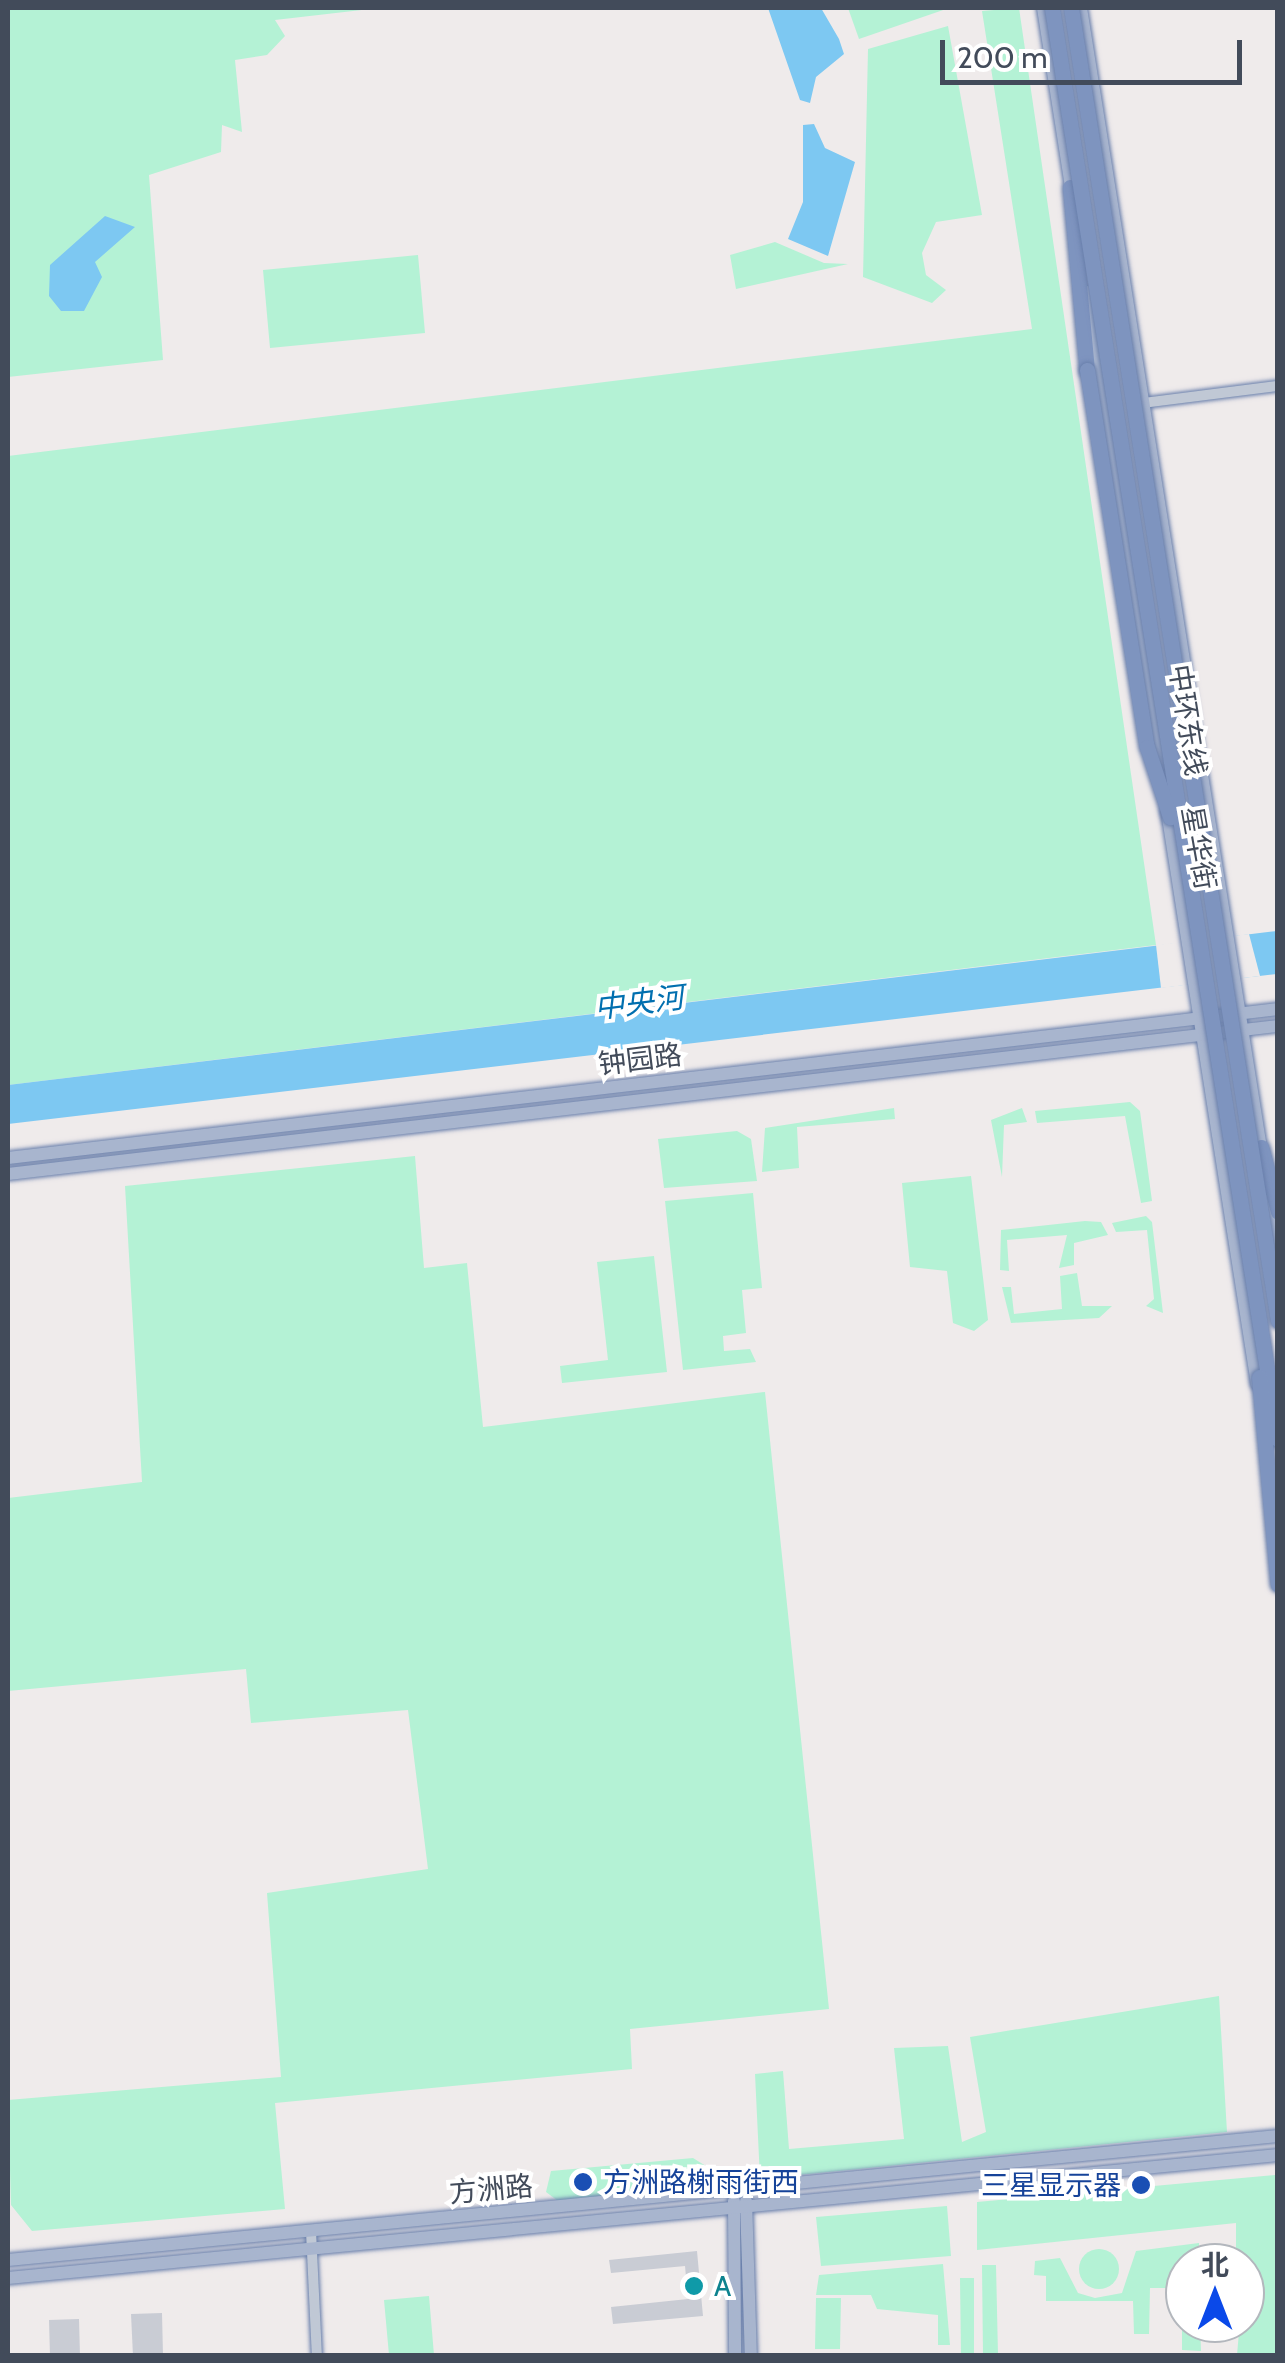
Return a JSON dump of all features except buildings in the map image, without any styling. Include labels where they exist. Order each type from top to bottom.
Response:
[{"type":"highway","name":"中环东线","points":[[1052,8],[1278,1440]]},
{"type":"highway","name":"中环东线","points":[[1068,8],[1278,1321]]},
{"type":"highway","points":[[1070,187],[1087,370],[1147,747],[1184,861]]},
{"type":"highway","points":[[1261,1147],[1278,1212]]},
{"type":"highway","points":[[1258,1324],[1278,1584]]},
{"type":"main road","name":"星华街","points":[[1043,8],[1278,1520]]},
{"type":"main road","points":[[1068,8],[1087,45]]},
{"type":"main road","name":"星华街","points":[[1081,8],[1278,1257]]},
{"type":"main road","name":"钟园路","points":[[8,1158],[1278,1010]]},
{"type":"main road","name":"钟园路","points":[[8,1174],[1278,1026]]},
{"type":"main road","name":"方洲路","points":[[8,2278],[740,2190],[1278,2136]]},
{"type":"main road","name":"方洲路","points":[[8,2260],[732,2206],[1278,2155]]},
{"type":"main road","points":[[740,2190],[748,2204],[750,2356]]},
{"type":"main road","points":[[734,2356],[732,2206],[740,2190]]},
{"type":"street","points":[[1143,403],[1278,386]]},
{"type":"street","points":[[311,2239],[317,2356]]},
{"type":"green space","points":[[8,8],[379,8],[275,20],[285,36],[267,55],[235,60],[242,132],[222,125],[221,152],[149,175],[163,360],[8,377]]},
{"type":"green space","points":[[848,8],[949,8],[859,39]]},
{"type":"green space","points":[[1019,8],[1156,945],[8,1085],[8,456],[1032,329],[982,11]]},
{"type":"green space","points":[[948,26],[982,215],[936,222],[922,253],[926,275],[946,290],[932,303],[863,277],[868,49]]},
{"type":"green space","points":[[775,242],[824,263],[848,264],[736,289],[730,255]]},
{"type":"green space","points":[[418,255],[425,333],[270,348],[263,270]]},
{"type":"green space","points":[[1130,1102],[1140,1111],[1152,1201],[1141,1203],[1125,1116],[1037,1123],[1035,1111]]},
{"type":"green space","points":[[894,1108],[895,1119],[797,1127],[799,1168],[762,1172],[765,1128]]},
{"type":"green space","points":[[1022,1108],[1027,1122],[1004,1125],[1002,1177],[991,1120]]},
{"type":"green space","points":[[737,1131],[751,1139],[757,1181],[664,1188],[658,1139]]},
{"type":"green space","points":[[415,1156],[424,1268],[467,1263],[483,1427],[765,1392],[829,2009],[630,2029],[632,2069],[275,2103],[285,2209],[32,2231],[11,2205],[8,2100],[281,2077],[267,1893],[428,1869],[408,1710],[251,1723],[246,1669],[8,1691],[8,1498],[142,1482],[125,1186]]},
{"type":"green space","points":[[971,1176],[988,1320],[974,1331],[953,1323],[947,1271],[910,1267],[902,1183]]},
{"type":"green space","points":[[753,1193],[762,1288],[742,1290],[746,1333],[723,1336],[724,1351],[750,1349],[756,1362],[683,1370],[665,1201]]},
{"type":"green space","points":[[1146,1216],[1152,1222],[1163,1313],[1146,1306],[1154,1299],[1147,1230],[1116,1232],[1112,1223]]},
{"type":"green space","points":[[1101,1222],[1108,1235],[1074,1243],[1074,1265],[1059,1268],[1067,1235],[1007,1240],[1009,1271],[1000,1270],[1001,1230]]},
{"type":"green space","points":[[654,1256],[667,1372],[562,1383],[560,1366],[608,1360],[597,1262]]},
{"type":"green space","points":[[1077,1273],[1082,1306],[1112,1306],[1099,1318],[1011,1323],[1002,1287],[1011,1287],[1014,1314],[1062,1309],[1060,1276]]},
{"type":"green space","points":[[1219,1996],[1227,2132],[760,2179],[755,2074],[783,2071],[789,2149],[904,2139],[894,2048],[948,2046],[962,2142],[986,2132],[970,2037]]},
{"type":"green space","points":[[693,2158],[717,2173],[710,2188],[558,2201],[546,2192],[551,2171]]},
{"type":"green space","points":[[1275,2175],[1277,2355],[1237,2355],[1238,2343],[1265,2343],[1265,2243],[1236,2243],[1236,2223],[977,2250],[977,2202]]},
{"type":"green space","points":[[947,2206],[951,2256],[821,2266],[816,2217]]},
{"type":"green space","points":[[1165,2247],[1165,2288],[1150,2288],[1149,2334],[1134,2334],[1133,2301],[1046,2301],[1046,2276],[1034,2275],[1035,2261],[1060,2258],[1078,2293],[1095,2298],[1122,2293],[1136,2251]]},
{"type":"green space","points":[[1099,2249],[1113,2255],[1119,2269],[1113,2283],[1099,2289],[1085,2283],[1079,2269],[1085,2255]]},
{"type":"green space","points":[[943,2264],[950,2345],[938,2345],[938,2315],[877,2309],[871,2295],[816,2295],[819,2275]]},
{"type":"green space","points":[[982,2265],[996,2265],[998,2355],[983,2355]]},
{"type":"green space","points":[[960,2278],[974,2278],[974,2355],[961,2355]]},
{"type":"green space","points":[[429,2296],[434,2355],[389,2355],[384,2300]]},
{"type":"green space","points":[[816,2298],[841,2298],[840,2349],[815,2349]]},
{"type":"green space","points":[[1182,2343],[1201,2343],[1201,2351],[1182,2350]]},
{"type":"water","points":[[768,8],[821,8],[839,39],[844,54],[816,77],[810,103],[800,100]]},
{"type":"water","points":[[814,124],[825,148],[855,162],[828,256],[788,239],[803,202],[803,125]]},
{"type":"water","points":[[105,216],[135,227],[95,262],[102,277],[84,311],[61,311],[49,296],[50,265]]},
{"type":"water","points":[[1277,931],[1277,974],[8,1124],[8,1085]]},
{"type":"pier","points":[[1249,934],[1260,976],[1161,988],[1156,945]]},
{"type":"place","name":"方洲路榭雨街西","points":[[583,2182]]},
{"type":"place","name":"三星显示器","points":[[1141,2185]]},
{"type":"place","name":"A","points":[[694,2286]]},
{"type":"water label","name":"中央河","points":[[639,1003]]}]
